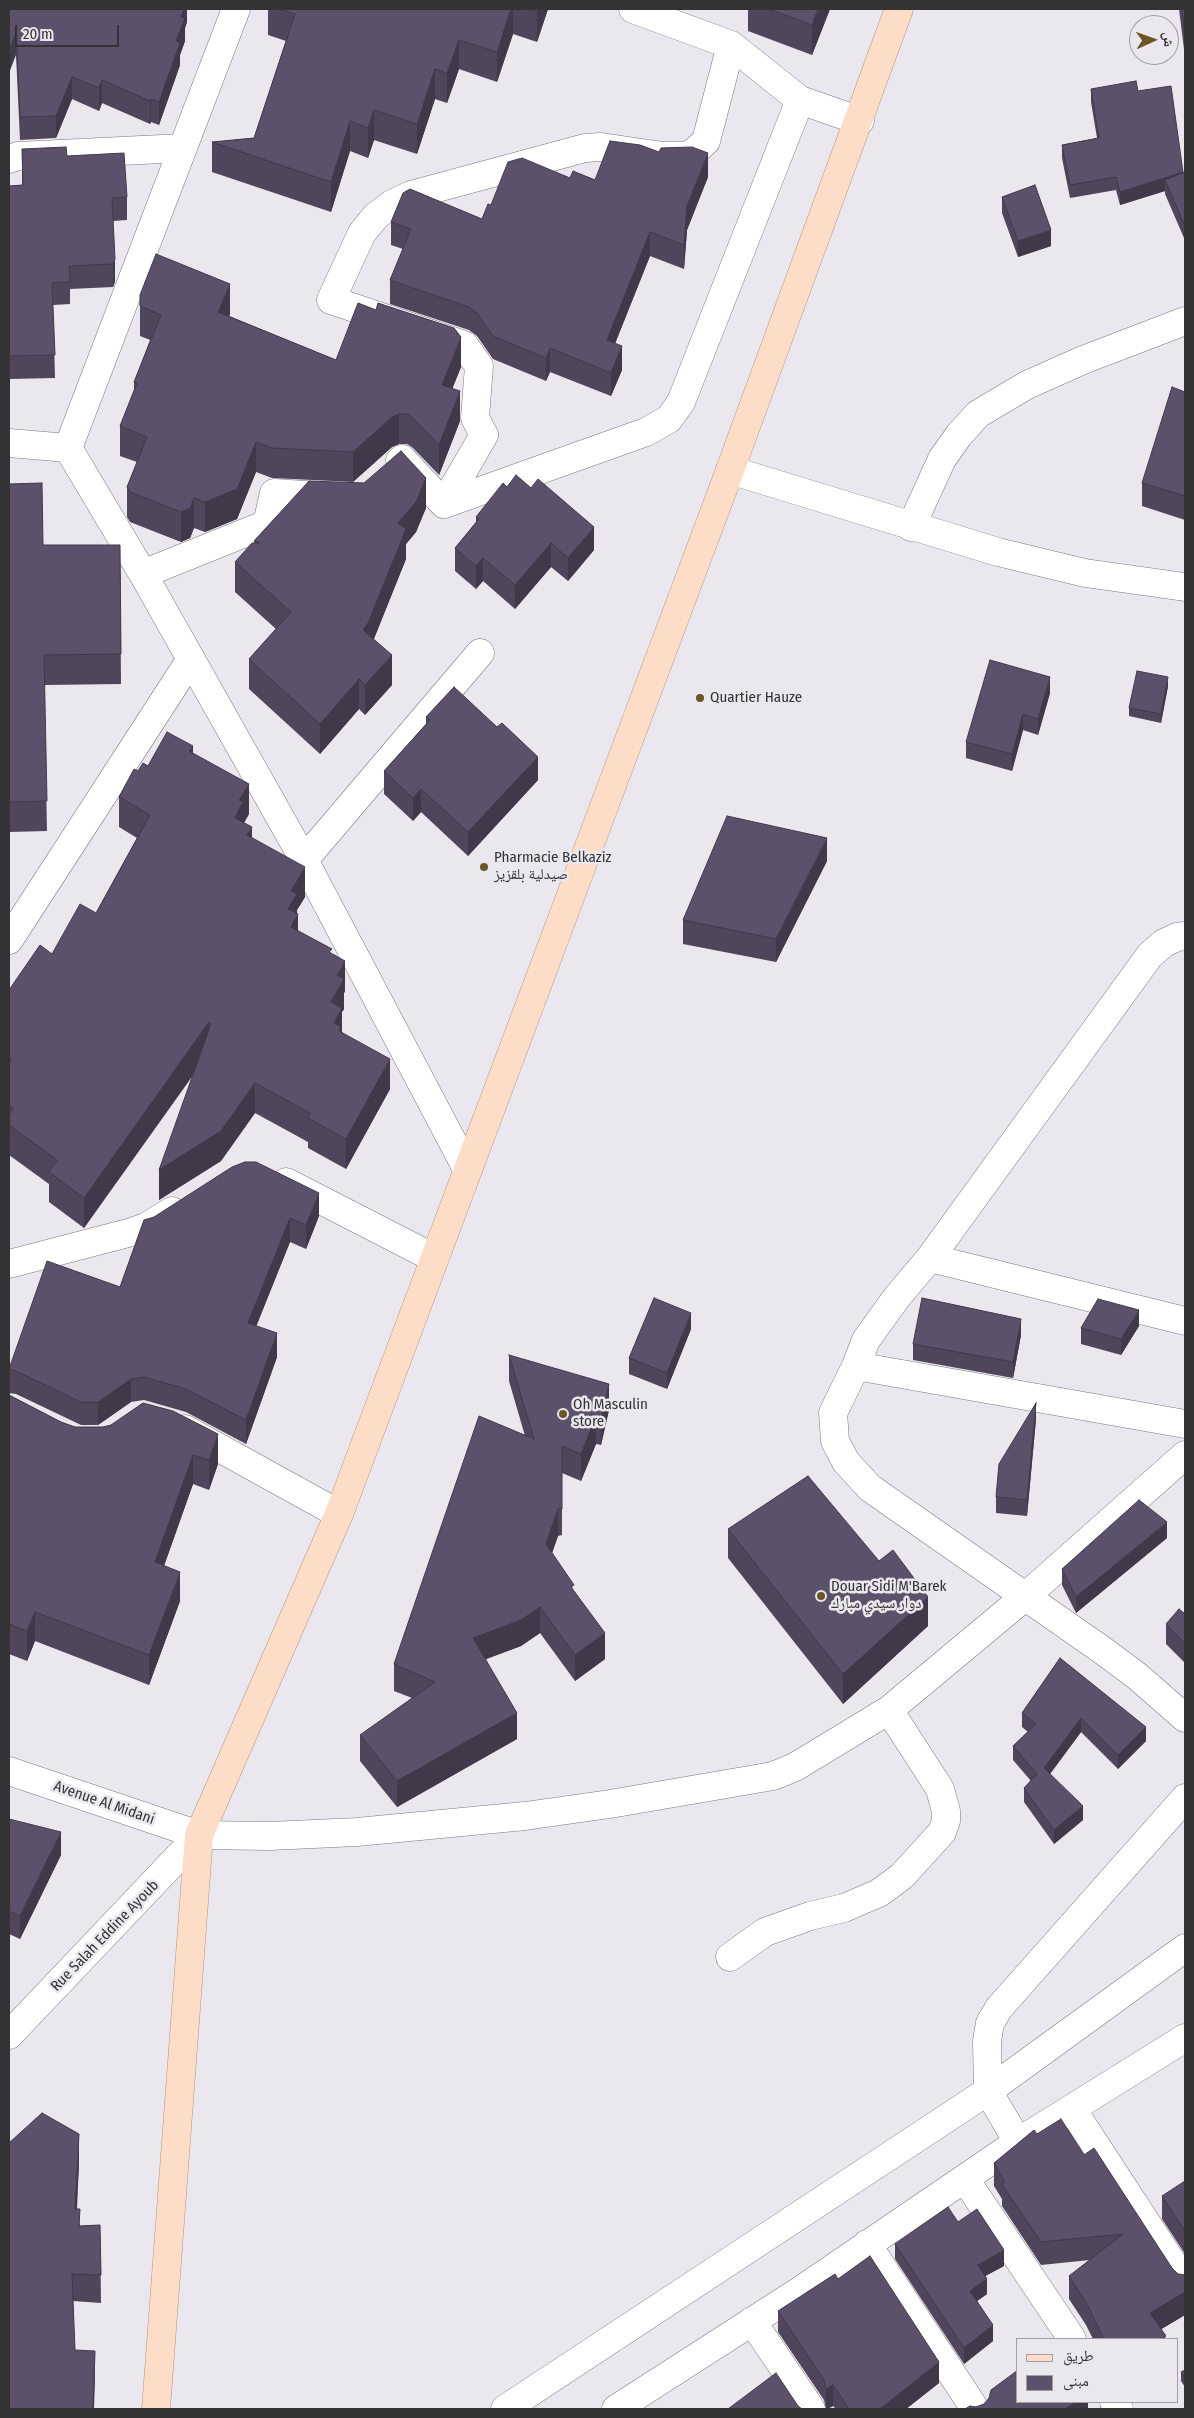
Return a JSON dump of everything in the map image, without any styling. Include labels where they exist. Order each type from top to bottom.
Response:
[{"type":"main road","points":[[156,2409],[199,1835],[339,1514],[860,121],[899,9]]},
{"type":"street","points":[[68,448],[236,9]]},
{"type":"street","points":[[633,9],[732,45],[800,100],[860,121]]},
{"type":"street","points":[[444,504],[484,435],[476,418],[479,366],[464,345],[331,300],[362,233],[376,216],[392,204],[411,195],[585,148],[601,147],[662,156],[685,156],[694,152],[706,141],[732,45]]},
{"type":"street","points":[[444,504],[646,432],[669,419],[681,402],[800,100]]},
{"type":"street","points":[[9,159],[18,156],[183,148]]},
{"type":"street","points":[[911,527],[942,459],[959,435],[978,414],[1027,385],[1083,360],[1185,321]]},
{"type":"street","points":[[9,443],[68,448]]},
{"type":"street","points":[[68,448],[191,659],[304,860],[467,1169]]},
{"type":"street","points":[[380,479],[402,459],[444,504]]},
{"type":"street","points":[[730,470],[911,527],[998,552],[1085,573],[1185,587]]},
{"type":"street","points":[[142,574],[267,524],[274,493],[359,498]]},
{"type":"street","points":[[304,860],[480,653]]},
{"type":"street","points":[[9,940],[191,659]]},
{"type":"street","points":[[1185,936],[1177,936],[1164,943],[1150,955],[930,1258],[897,1297],[866,1340],[856,1366],[833,1413],[835,1441],[846,1462],[870,1488],[1026,1596],[1137,1676],[1185,1718]]},
{"type":"street","points":[[266,1174],[289,1183],[434,1258]]},
{"type":"street","points":[[9,1264],[146,1227],[189,1198]]},
{"type":"street","points":[[930,1258],[1185,1321]]},
{"type":"street","points":[[856,1366],[1185,1424]]},
{"type":"street","points":[[160,1421],[179,1426],[218,1446],[339,1514]]},
{"type":"street","name":"Avenue Al Midani","points":[[9,1771],[199,1835],[270,1836],[418,1827],[610,1804],[773,1776],[795,1768],[889,1710],[1026,1596],[1185,1455]]},
{"type":"street","points":[[730,1957],[765,1932],[810,1916],[844,1908],[879,1893],[902,1876],[942,1832],[946,1821],[946,1811],[940,1789],[889,1710]]},
{"type":"street","points":[[1018,2142],[988,2091],[987,2042],[990,2023],[998,2008],[1185,1798]]},
{"type":"street","name":"Rue Salah Eddine Ayoub","points":[[9,2035],[199,1835]]},
{"type":"street","points":[[505,2409],[988,2091],[1185,1948]]},
{"type":"street","points":[[629,2406],[1018,2142],[1182,2046]]},
{"type":"street","points":[[1072,2109],[1185,2282]]},
{"type":"street","points":[[965,2179],[1071,2338]]},
{"type":"street","points":[[867,2244],[975,2409]]},
{"type":"street","points":[[752,2321],[811,2409]]},
{"type":"building","points":[[9,9],[184,9],[181,17],[185,18],[176,41],[180,43],[159,102],[151,99],[150,101],[102,80],[99,88],[72,77],[56,116],[20,117],[16,32],[9,51]]},
{"type":"building","points":[[278,9],[511,9],[497,52],[459,40],[447,73],[435,69],[417,124],[374,110],[368,128],[350,121],[331,182],[212,142],[254,138],[295,14]]},
{"type":"building","points":[[768,9],[818,9],[812,25]]},
{"type":"building","points":[[1182,9],[1185,9],[1185,36]]},
{"type":"building","points":[[1136,81],[1138,91],[1171,86],[1183,172],[1120,192],[1116,177],[1070,185],[1062,145],[1099,138],[1091,89]]},
{"type":"building","points":[[610,141],[640,145],[659,152],[661,148],[692,147],[708,153],[687,206],[684,245],[650,232],[607,340],[622,346],[611,373],[550,348],[546,358],[493,336],[477,313],[469,307],[390,280],[411,229],[391,222],[403,193],[410,189],[482,219],[488,204],[491,205],[508,162],[522,158],[570,178],[573,171],[595,180]]},
{"type":"building","points":[[66,147],[67,156],[124,153],[127,197],[112,198],[115,259],[113,264],[69,266],[70,282],[52,283],[55,355],[9,356],[9,186],[23,185],[22,149]]},
{"type":"building","points":[[1185,172],[1185,223],[1184,224],[1165,180]]},
{"type":"building","points":[[1035,185],[1051,230],[1018,241],[1002,197]]},
{"type":"building","points":[[156,254],[230,284],[218,312],[336,360],[358,303],[376,310],[378,303],[454,328],[461,337],[442,385],[460,391],[439,445],[413,418],[407,414],[399,414],[392,417],[353,452],[272,448],[256,442],[237,489],[205,502],[194,498],[190,508],[181,512],[130,492],[127,487],[147,437],[120,426],[137,383],[134,382],[161,315],[140,306],[140,295]]},
{"type":"building","points":[[1172,387],[1185,392],[1185,496],[1142,483]]},
{"type":"building","points":[[401,451],[426,478],[416,502],[398,523],[406,529],[368,623],[363,630],[392,655],[365,685],[359,679],[320,724],[249,659],[291,612],[235,562],[252,543],[260,543],[254,541],[309,481],[364,483]]},
{"type":"building","points":[[516,475],[531,488],[538,479],[594,527],[568,558],[551,543],[515,585],[483,558],[476,566],[455,548],[479,519],[476,517],[503,483],[507,487]]},
{"type":"building","points":[[42,483],[43,545],[120,545],[121,654],[44,655],[47,801],[9,802],[9,484]]},
{"type":"building","points":[[990,660],[1050,677],[1038,719],[1023,714],[1012,754],[966,742]]},
{"type":"building","points":[[1137,671],[1168,677],[1161,714],[1129,708]]},
{"type":"building","points":[[454,687],[497,727],[502,723],[538,757],[468,832],[421,789],[413,798],[384,771],[430,720],[426,717]]},
{"type":"building","points":[[167,732],[193,746],[189,751],[249,784],[239,800],[243,802],[235,818],[252,827],[247,835],[305,867],[291,891],[297,894],[288,909],[298,914],[291,927],[332,949],[329,952],[345,961],[337,975],[344,979],[331,1002],[342,1008],[334,1023],[341,1027],[339,1031],[390,1059],[346,1139],[308,1118],[310,1113],[255,1083],[221,1131],[159,1170],[211,1024],[209,1022],[84,1198],[49,1172],[57,1160],[9,1125],[9,1115],[13,1108],[9,1105],[9,1062],[11,1059],[9,1058],[9,990],[40,945],[52,954],[80,904],[96,913],[150,815],[119,797],[134,769],[138,771],[143,763],[148,766]]},
{"type":"building","points":[[727,816],[827,838],[776,939],[683,920]]},
{"type":"building","points":[[245,1162],[256,1162],[319,1193],[306,1225],[290,1218],[248,1323],[277,1333],[246,1420],[186,1389],[144,1377],[131,1379],[98,1402],[81,1402],[9,1369],[47,1261],[120,1287],[144,1220],[154,1217],[232,1167]]},
{"type":"building","points":[[654,1298],[691,1313],[667,1373],[629,1358]]},
{"type":"building","points":[[922,1298],[1021,1319],[1013,1362],[913,1344]]},
{"type":"building","points":[[1098,1299],[1139,1310],[1121,1339],[1081,1328]]},
{"type":"building","points":[[509,1355],[609,1384],[601,1419],[596,1417],[581,1454],[562,1446],[562,1509],[558,1509],[546,1544],[574,1585],[571,1587],[605,1633],[575,1655],[540,1607],[521,1620],[473,1638],[517,1713],[397,1781],[360,1735],[435,1682],[394,1664],[479,1416],[534,1439]]},
{"type":"building","points":[[9,1395],[61,1422],[75,1427],[103,1427],[111,1425],[143,1403],[173,1411],[218,1434],[209,1460],[193,1455],[155,1562],[180,1572],[149,1655],[35,1612],[27,1631],[9,1624]]},
{"type":"building","points":[[1036,1403],[1027,1500],[996,1497],[999,1464]]},
{"type":"building","name":"Douar Sidi M'Barek دوار سيدي مبارك","points":[[808,1476],[879,1561],[893,1550],[928,1597],[843,1674],[728,1529]]},
{"type":"building","points":[[1139,1500],[1167,1522],[1076,1597],[1062,1569]]},
{"type":"building","points":[[1179,1609],[1185,1614],[1185,1643],[1166,1624]]},
{"type":"building","points":[[1060,1658],[1146,1727],[1118,1755],[1081,1718],[1044,1768],[1083,1806],[1054,1830],[1024,1788],[1037,1774],[1013,1746],[1036,1724],[1022,1713]]},
{"type":"building","points":[[9,1819],[61,1832],[20,1916],[9,1911]]},
{"type":"building","points":[[42,2113],[79,2134],[75,2209],[80,2209],[79,2226],[100,2225],[101,2275],[72,2274],[75,2350],[95,2351],[93,2409],[9,2409],[9,2143]]},
{"type":"building","points":[[1061,2119],[1084,2155],[1094,2148],[1172,2268],[1178,2274],[1185,2275],[1185,2292],[1150,2313],[1166,2336],[1163,2338],[1104,2338],[1086,2302],[1069,2276],[1123,2234],[1041,2242],[1002,2184],[1005,2182],[994,2163],[1034,2130],[1037,2134]]},
{"type":"building","points":[[1185,2181],[1185,2231],[1162,2196]]},
{"type":"building","points":[[948,2207],[958,2222],[977,2209],[1004,2250],[978,2265],[987,2279],[970,2291],[993,2325],[964,2348],[895,2244]]},
{"type":"building","points":[[870,2256],[939,2362],[880,2409],[849,2409],[833,2385],[826,2389],[824,2380],[778,2311],[835,2274],[838,2279]]},
{"type":"building","points":[[1185,2370],[1185,2378],[1181,2372]]},
{"type":"building","points":[[1016,2371],[1016,2403],[1074,2403],[1064,2409],[965,2409],[970,2406],[976,2407],[984,2404],[989,2398],[991,2390]]},
{"type":"building","points":[[776,2373],[802,2409],[728,2409]]},
{"type":"place","name":"Quartier Hauze","points":[[700,698]]},
{"type":"place","name":"Pharmacie Belkaziz صيدلية بلقزيز","points":[[484,867]]},
{"type":"place","name":"Oh Masculin store","points":[[563,1414]]},
{"type":"place","name":"Douar Sidi M'Barek دوار سيدي مبارك","points":[[821,1596]]}]
